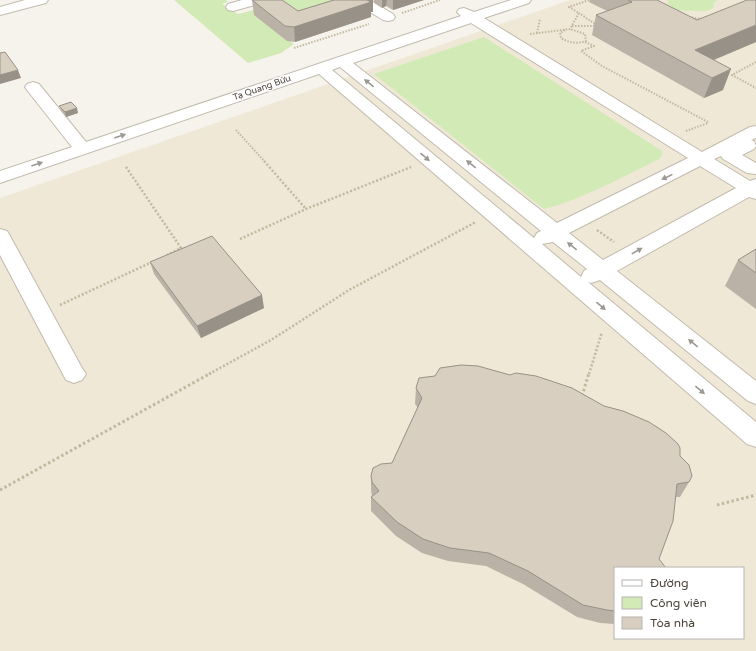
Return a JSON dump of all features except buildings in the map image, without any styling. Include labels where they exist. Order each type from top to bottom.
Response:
[{"type":"street","points":[[0,11],[42,0]]},
{"type":"street","points":[[233,7],[257,0]]},
{"type":"street","points":[[347,5],[362,0],[388,18]]},
{"type":"street","name":"Tạ Quang Bửu","points":[[0,164],[79,144],[321,68],[467,14],[494,0]]},
{"type":"street","name":"Tạ Quang Bửu","points":[[0,177],[79,144],[467,14],[524,0]]},
{"type":"street","points":[[467,14],[702,160],[754,189]]},
{"type":"street","points":[[342,61],[756,394]]},
{"type":"street","points":[[321,68],[756,438]]},
{"type":"street","points":[[33,87],[79,144]]},
{"type":"street","points":[[406,141],[430,131]]},
{"type":"street","points":[[529,245],[702,160],[756,131]]},
{"type":"street","points":[[756,141],[729,155],[753,170],[756,168]]},
{"type":"street","points":[[576,285],[754,189]]},
{"type":"street","points":[[0,236],[74,374]]},
{"type":"path","points":[[526,34],[598,26],[569,7],[589,0]]},
{"type":"path","points":[[579,13],[570,28],[560,33],[561,38],[571,44],[585,42],[594,46],[581,51],[602,66],[708,122]]},
{"type":"path","points":[[686,16],[706,19]]},
{"type":"path","points":[[537,33],[540,19]]},
{"type":"path","points":[[570,28],[584,34],[585,42]]},
{"type":"path","points":[[756,62],[732,75],[756,88]]},
{"type":"path","points":[[236,130],[306,209]]},
{"type":"path","points":[[240,239],[306,209],[428,160]]},
{"type":"path","points":[[126,167],[181,248],[160,258]]},
{"type":"path","points":[[0,490],[271,340],[349,290],[492,214]]},
{"type":"path","points":[[597,230],[616,244]]},
{"type":"path","points":[[41,313],[153,262]]},
{"type":"path","points":[[580,402],[609,313]]},
{"type":"path","points":[[717,505],[756,495]]},
{"type":"shaded area","points":[[570,0],[756,0],[756,651],[0,651],[0,198]]},
{"type":"green space","points":[[174,0],[226,0],[228,2],[222,4],[238,14],[258,9],[263,20],[294,44],[281,53],[248,63]]},
{"type":"green space","points":[[269,0],[352,0],[294,19]]},
{"type":"green space","points":[[669,0],[718,0],[713,3],[714,7],[712,9],[684,11],[670,6],[667,2]]},
{"type":"green space","points":[[484,37],[662,151],[662,155],[659,159],[602,187],[573,200],[544,209],[374,74]]}]
